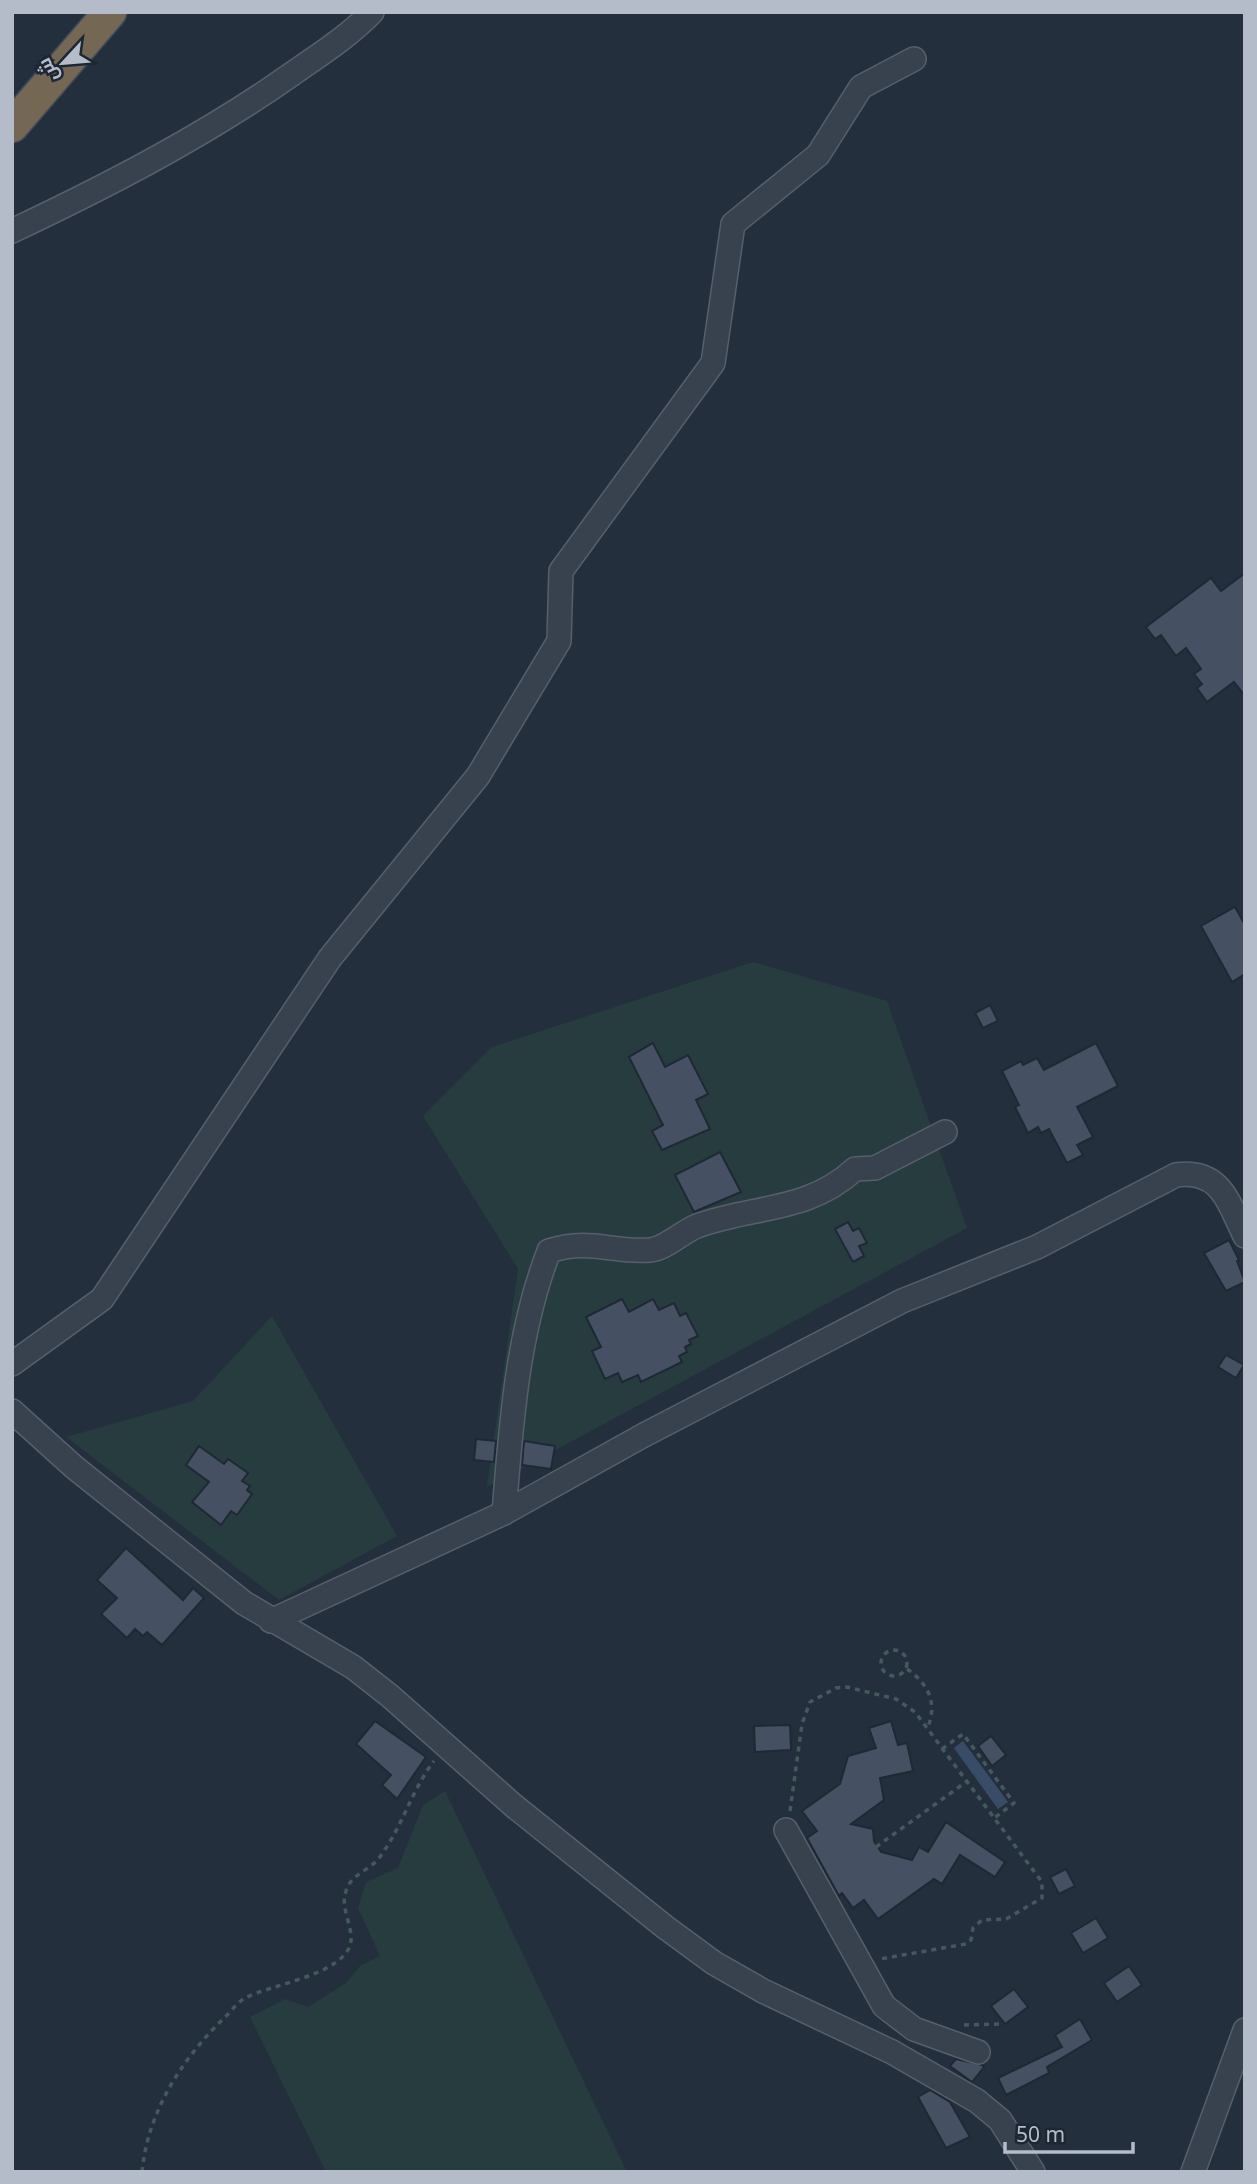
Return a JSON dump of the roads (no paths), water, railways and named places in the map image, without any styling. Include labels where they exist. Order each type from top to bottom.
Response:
[{"type":"highway","points":[[12,93],[83,12]]},
{"type":"highway","points":[[12,126],[110,12]]},
{"type":"street","points":[[12,231],[94,192],[220,124],[338,42],[372,12]]},
{"type":"street","points":[[12,1364],[102,1299],[330,958],[478,776],[559,641],[561,571],[713,363],[733,224],[818,155],[861,87],[914,59]]},
{"type":"street","points":[[504,1513],[512,1419],[537,1283],[550,1251],[573,1244],[652,1251],[695,1227],[754,1209],[793,1205],[837,1185],[855,1169],[875,1168],[945,1132]]},
{"type":"street","points":[[271,1621],[504,1513],[644,1435],[902,1301],[1037,1247],[1176,1175],[1196,1172],[1220,1186],[1245,1236]]},
{"type":"street","points":[[12,1411],[74,1467],[234,1596],[271,1621],[353,1667],[563,1846],[714,1963],[764,1991],[861,2037],[977,2101],[1000,2120],[1033,2172]]},
{"type":"street","points":[[786,1830],[875,1995],[894,2016],[925,2034],[978,2052]]},
{"type":"street","points":[[861,2037],[894,2016]]},
{"type":"street","points":[[1193,2172],[1245,2030]]},
{"type":"water","points":[[963,1741],[1008,1802],[998,1809],[954,1748]]}]
